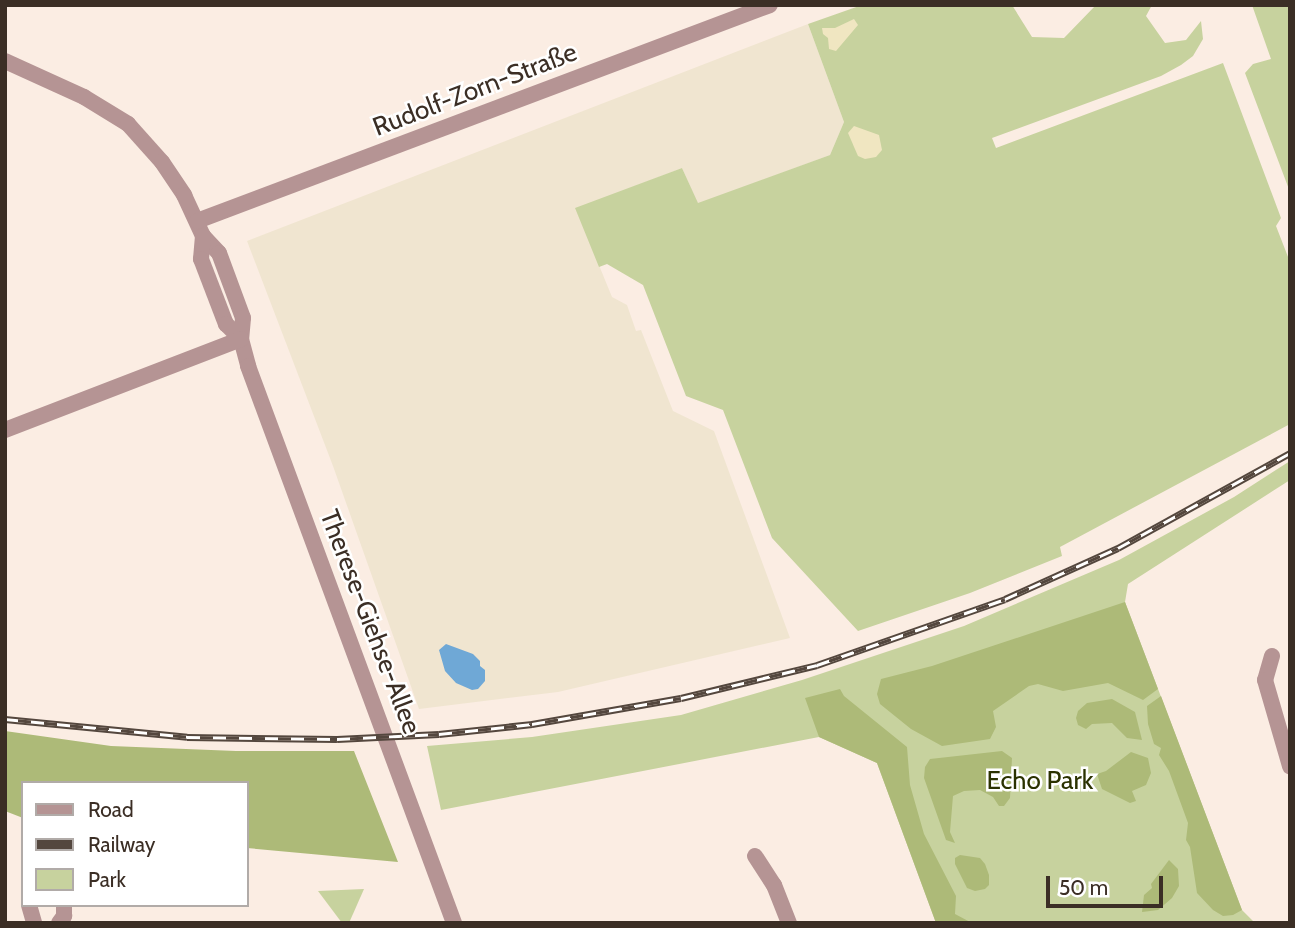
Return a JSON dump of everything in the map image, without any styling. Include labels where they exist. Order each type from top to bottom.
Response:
[{"type":"street","name":"Rudolf-Zorn-Straße","points":[[200,229],[770,5]]},
{"type":"street","name":"Therese-Giehse-Allee","points":[[5,61],[84,97],[128,124],[162,162],[200,229],[219,253],[243,318],[241,338],[248,366],[454,923]]},
{"type":"street","points":[[5,430],[241,338]]},
{"type":"street","points":[[1272,656],[1265,680],[1290,766]]},
{"type":"street","points":[[755,856],[774,885],[789,923]]},
{"type":"shaded area","points":[[808,24],[844,122],[830,155],[698,204],[682,168],[576,209],[612,297],[627,305],[636,331],[641,330],[673,411],[714,431],[790,638],[558,692],[419,709],[333,466],[247,241]]},
{"type":"green space","points":[[862,5],[1012,5],[1032,37],[1064,38],[1096,5],[1152,5],[1146,16],[1165,43],[1186,40],[1201,21],[1203,39],[1193,56],[1181,65],[1161,76],[992,138],[996,148],[1223,63],[1281,218],[1276,226],[1290,262],[1290,424],[1060,547],[1062,556],[970,593],[858,631],[772,538],[723,410],[686,396],[643,285],[607,264],[599,267],[575,208],[682,168],[698,203],[830,155],[844,122],[808,24]]},
{"type":"green space","points":[[1252,5],[1290,5],[1290,192],[1245,73],[1253,64],[1271,59]]},
{"type":"green space","name":"Echo Park","points":[[1290,461],[1290,480],[1128,584],[1125,602],[1242,910],[1255,923],[936,923],[877,763],[819,737],[441,810],[427,746],[532,737],[681,715],[802,680],[964,626],[1119,560],[1234,497]]},
{"type":"green space","points":[[1125,602],[1158,689],[1143,700],[1108,683],[1063,691],[1038,684],[1029,686],[993,711],[996,727],[990,739],[942,746],[911,729],[880,704],[877,694],[881,679],[932,666]]},
{"type":"green space","points":[[840,689],[844,696],[907,747],[910,785],[924,834],[956,896],[955,914],[972,923],[936,923],[877,763],[819,737],[805,698]]},
{"type":"green space","points":[[1161,696],[1242,910],[1233,915],[1223,916],[1213,910],[1197,893],[1190,847],[1186,840],[1188,823],[1169,771],[1159,755],[1161,748],[1154,744],[1148,724],[1147,706]]},
{"type":"green space","points":[[1112,699],[1135,712],[1142,740],[1127,738],[1112,723],[1092,724],[1086,729],[1078,725],[1078,711],[1087,703]]},
{"type":"green space","points":[[5,731],[111,746],[236,751],[354,751],[398,862],[248,848],[248,781],[21,781],[21,817],[5,811]]},
{"type":"green space","points":[[1002,751],[1012,758],[1010,798],[1004,806],[999,806],[993,797],[980,790],[964,791],[953,796],[950,832],[955,843],[946,840],[924,778],[925,767],[930,759]]},
{"type":"green space","points":[[1131,752],[1148,758],[1151,773],[1146,785],[1132,791],[1136,801],[1130,803],[1102,789],[1097,774],[1106,771]]},
{"type":"green space","points":[[960,855],[980,858],[985,864],[989,885],[985,889],[975,891],[967,888],[955,864],[955,858]]},
{"type":"green space","points":[[1169,860],[1178,869],[1179,886],[1172,898],[1158,910],[1142,912],[1144,895],[1152,888],[1151,884]]},
{"type":"green space","points":[[364,889],[349,923],[342,923],[318,891]]},
{"type":"sand","points":[[854,19],[858,25],[836,51],[829,49],[828,38],[823,34],[822,28],[835,28]]},
{"type":"sand","points":[[854,126],[879,135],[882,150],[876,157],[865,159],[858,156],[848,133]]},
{"type":"water","points":[[446,644],[473,654],[480,661],[480,666],[485,670],[485,681],[478,689],[472,690],[456,683],[445,671],[439,650]]},
{"type":"railway","points":[[5,719],[187,737],[337,739],[439,734],[532,724],[681,698],[817,665],[1005,599],[1118,548],[1290,453]]}]
